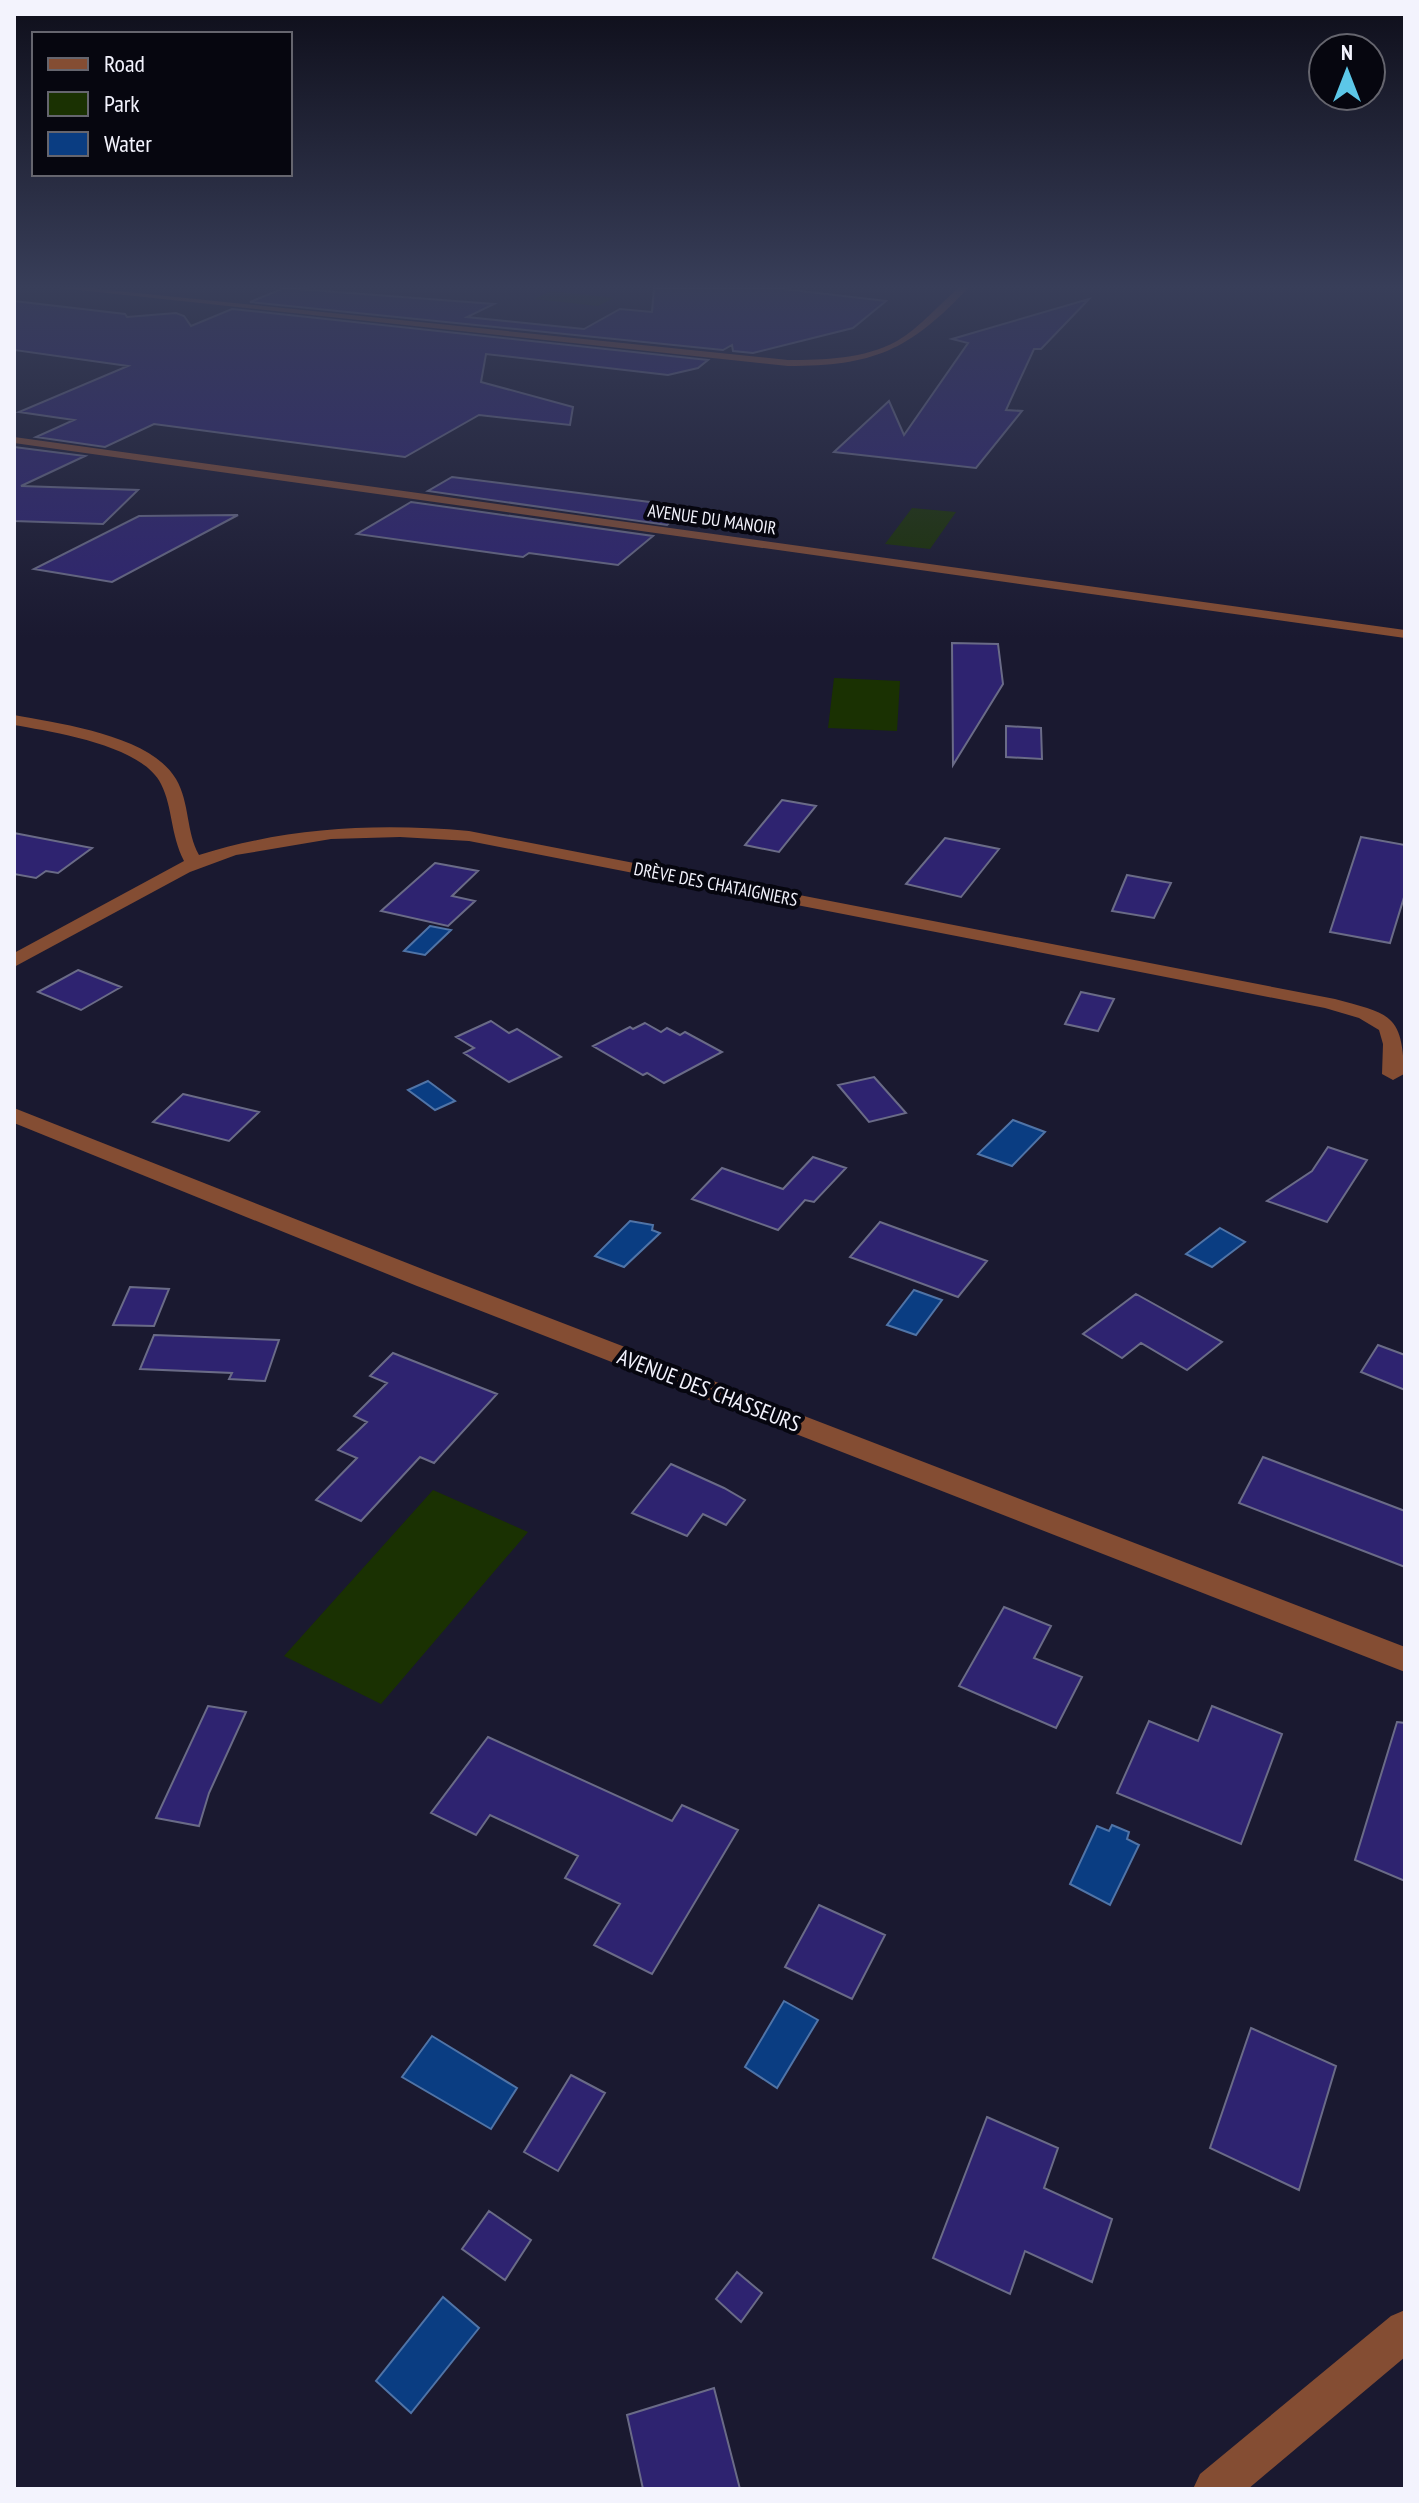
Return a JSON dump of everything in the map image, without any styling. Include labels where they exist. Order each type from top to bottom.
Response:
[{"type":"street","name":"AVENUE DU MANOIR","points":[[14,440],[1405,634]]},
{"type":"street","points":[[14,720],[93,737],[138,754],[166,775],[176,798],[181,838],[194,863]]},
{"type":"street","name":"DRÈVE DES CHATAIGNIERS","points":[[14,961],[194,863],[240,848],[361,831],[416,830],[469,836],[1328,1003],[1366,1014],[1388,1027],[1393,1044],[1393,1074]]},
{"type":"street","name":"AVENUE DES CHASSEURS","points":[[14,1115],[484,1303],[1405,1660]]},
{"type":"street","points":[[1215,2489],[1405,2330]]},
{"type":"green space","points":[[912,508],[956,512],[930,549],[885,544]]},
{"type":"green space","points":[[834,678],[900,681],[897,731],[828,728]]},
{"type":"green space","points":[[433,1490],[528,1532],[381,1704],[284,1656]]},
{"type":"water","points":[[430,926],[451,930],[425,955],[404,951]]},
{"type":"water","points":[[428,1081],[455,1101],[435,1110],[408,1090]]},
{"type":"water","points":[[1013,1120],[1045,1132],[1012,1166],[978,1154]]},
{"type":"water","points":[[630,1221],[653,1225],[652,1230],[660,1233],[624,1267],[595,1256]]},
{"type":"water","points":[[1220,1228],[1245,1242],[1212,1267],[1186,1254]]},
{"type":"water","points":[[914,1290],[942,1300],[916,1335],[887,1325]]},
{"type":"water","points":[[1112,1825],[1129,1832],[1127,1839],[1139,1845],[1110,1905],[1070,1884],[1097,1826],[1109,1831]]},
{"type":"water","points":[[784,2001],[818,2020],[777,2088],[745,2067]]},
{"type":"water","points":[[432,2036],[517,2088],[491,2129],[402,2077]]},
{"type":"water","points":[[443,2297],[479,2328],[411,2413],[376,2381]]},
{"type":"building","points":[[36,405],[573,407],[570,425],[479,415],[405,457],[154,424],[105,447],[36,437],[74,420],[19,412]]},
{"type":"building","points":[[885,405],[891,405],[904,435],[925,405],[1008,405],[1006,410],[1022,411],[976,468],[834,452]]},
{"type":"building","points":[[14,447],[85,456],[21,486],[138,490],[103,524],[14,521]]},
{"type":"building","points":[[452,477],[689,507],[667,525],[428,491]]},
{"type":"building","points":[[411,502],[653,536],[618,565],[529,553],[523,557],[357,534]]},
{"type":"building","points":[[238,515],[112,582],[34,569],[139,516]]},
{"type":"building","points":[[952,643],[998,644],[1003,684],[953,765]]},
{"type":"building","points":[[1006,726],[1041,728],[1042,759],[1006,757]]},
{"type":"building","points":[[782,800],[816,806],[779,852],[745,845]]},
{"type":"building","points":[[14,833],[92,848],[58,873],[46,871],[36,878],[14,874]]},
{"type":"building","points":[[1361,837],[1405,845],[1405,894],[1390,943],[1330,932]]},
{"type":"building","points":[[945,838],[999,849],[961,897],[906,884]]},
{"type":"building","points":[[435,863],[478,871],[452,896],[475,901],[448,926],[381,911]]},
{"type":"building","points":[[1127,875],[1171,883],[1154,918],[1112,911]]},
{"type":"building","points":[[78,970],[121,987],[81,1010],[38,992]]},
{"type":"building","points":[[1081,992],[1114,999],[1098,1031],[1065,1024]]},
{"type":"building","points":[[491,1021],[509,1033],[517,1029],[561,1057],[509,1082],[464,1053],[474,1048],[456,1037]]},
{"type":"building","points":[[645,1023],[661,1032],[667,1028],[680,1035],[685,1032],[722,1052],[664,1083],[647,1073],[643,1075],[593,1046],[630,1027],[633,1029]]},
{"type":"building","points":[[874,1077],[906,1113],[869,1122],[838,1085]]},
{"type":"building","points":[[183,1094],[259,1112],[229,1141],[153,1122]]},
{"type":"building","points":[[1328,1147],[1367,1160],[1327,1222],[1267,1201],[1312,1171]]},
{"type":"building","points":[[813,1157],[846,1168],[814,1202],[805,1200],[778,1230],[692,1199],[722,1168],[783,1189]]},
{"type":"building","points":[[880,1222],[987,1261],[958,1297],[850,1257]]},
{"type":"building","points":[[130,1287],[169,1289],[154,1326],[113,1325]]},
{"type":"building","points":[[1136,1294],[1222,1342],[1187,1370],[1141,1343],[1122,1358],[1083,1334]]},
{"type":"building","points":[[154,1335],[279,1340],[265,1381],[229,1379],[232,1373],[140,1369]]},
{"type":"building","points":[[1378,1345],[1405,1355],[1405,1390],[1361,1372]]},
{"type":"building","points":[[393,1353],[497,1394],[434,1463],[420,1457],[361,1521],[316,1500],[357,1458],[338,1450],[367,1422],[354,1416],[387,1383],[370,1376]]},
{"type":"building","points":[[1263,1457],[1405,1511],[1405,1567],[1239,1503]]},
{"type":"building","points":[[671,1464],[745,1500],[726,1525],[703,1514],[687,1536],[632,1513]]},
{"type":"building","points":[[1004,1607],[1051,1626],[1034,1658],[1082,1677],[1056,1728],[959,1686]]},
{"type":"building","points":[[208,1706],[246,1712],[209,1793],[199,1826],[156,1818]]},
{"type":"building","points":[[1212,1706],[1282,1734],[1241,1844],[1117,1793],[1149,1721],[1198,1741]]},
{"type":"building","points":[[1397,1722],[1405,1723],[1405,1881],[1355,1860]]},
{"type":"building","points":[[488,1737],[672,1821],[682,1805],[738,1830],[652,1974],[594,1945],[620,1904],[565,1878],[578,1856],[490,1815],[476,1835],[431,1813]]},
{"type":"building","points":[[819,1905],[885,1935],[852,1999],[785,1967]]},
{"type":"building","points":[[1251,2028],[1336,2066],[1299,2190],[1210,2148]]},
{"type":"building","points":[[571,2075],[605,2093],[558,2171],[524,2152]]},
{"type":"building","points":[[987,2117],[1058,2148],[1044,2188],[1112,2219],[1092,2282],[1025,2251],[1010,2294],[933,2258]]},
{"type":"building","points":[[489,2211],[531,2240],[505,2280],[462,2249]]},
{"type":"building","points":[[737,2272],[762,2293],[741,2322],[716,2299]]},
{"type":"building","points":[[714,2388],[740,2489],[643,2489],[627,2415]]}]
